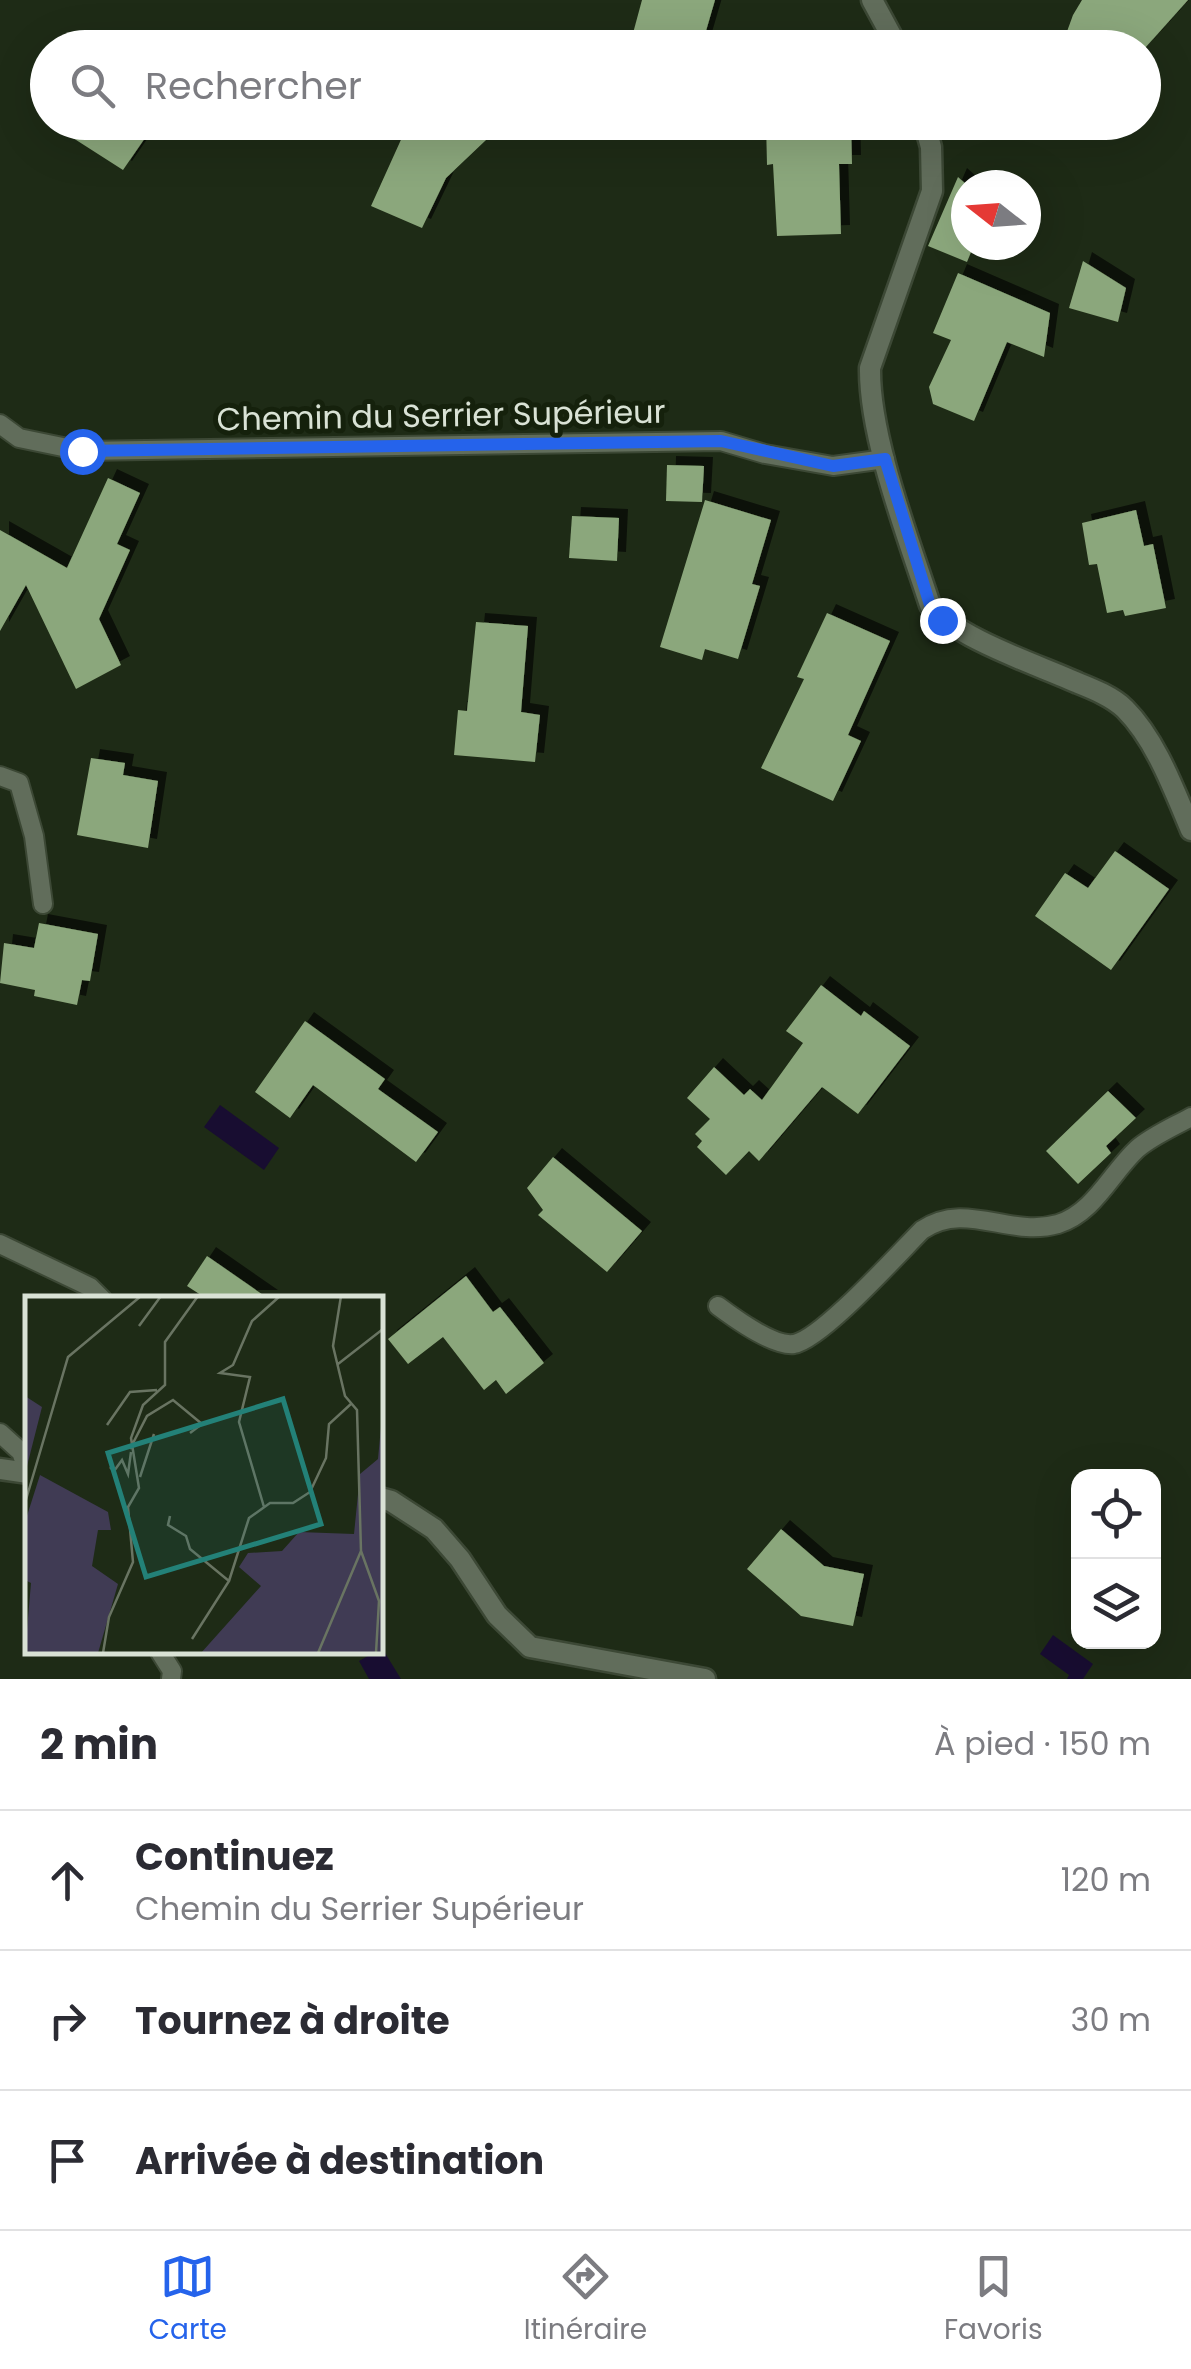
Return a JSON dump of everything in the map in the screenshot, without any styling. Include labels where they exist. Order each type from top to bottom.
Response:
[{"type":"street","points":[[872,0],[888,30]]},
{"type":"street","points":[[929,140],[932,191],[870,368],[870,394],[885,459],[930,605],[942,620],[1099,692],[1124,708],[1166,769],[1191,830]]},
{"type":"street","points":[[0,1470],[25,1472]]},
{"type":"street","points":[[382,1499],[434,1529],[497,1616],[530,1647],[705,1679]]},
{"type":"lane","name":"Chemin du Serrier Supérieur","points":[[0,424],[19,438],[82,451],[721,441],[833,466],[885,459]]},
{"type":"lane","points":[[0,776],[19,783],[34,836],[44,904]]},
{"type":"lane","points":[[718,1306],[737,1321],[778,1341],[794,1344],[822,1329],[936,1220],[954,1216],[1039,1228],[1062,1223],[1081,1213],[1138,1148],[1191,1117]]},
{"type":"lane","points":[[0,1244],[90,1287],[99,1296]]},
{"type":"lane","points":[[0,1433],[22,1452],[25,1462]]},
{"type":"lane","points":[[161,1654],[172,1670],[171,1679]]},
{"type":"shaded area","points":[[220,1105],[279,1148],[264,1170],[204,1127]]},
{"type":"shaded area","points":[[1053,1635],[1093,1664],[1083,1679],[1067,1679],[1069,1675],[1040,1654]]},
{"type":"shaded area","points":[[382,1648],[401,1679],[369,1679],[359,1661],[371,1654],[382,1654]]},
{"type":"building","points":[[642,0],[715,0],[706,30],[634,30]]},
{"type":"building","points":[[1082,0],[1188,0],[1161,30],[1068,30]]},
{"type":"building","points":[[76,140],[144,140],[123,170]]},
{"type":"building","points":[[401,140],[486,140],[446,178],[422,228],[371,206]]},
{"type":"building","points":[[766,140],[851,140],[852,164],[839,164],[841,234],[777,236],[773,164],[767,165]]},
{"type":"building","points":[[951,193],[951,255],[928,246]]},
{"type":"building","points":[[1083,261],[1126,288],[1118,322],[1069,308]]},
{"type":"building","points":[[958,273],[1050,313],[1044,357],[1007,342],[974,421],[933,404],[929,387],[951,340],[933,333]]},
{"type":"building","points":[[667,465],[704,466],[702,502],[666,501]]},
{"type":"building","points":[[108,478],[140,493],[117,544],[130,550],[99,619],[121,665],[76,689],[26,585],[0,631],[0,530],[67,568]]},
{"type":"building","points":[[705,500],[771,520],[752,584],[760,586],[738,659],[705,649],[702,660],[660,647]]},
{"type":"building","points":[[1136,510],[1144,546],[1153,544],[1166,608],[1125,616],[1123,610],[1107,613],[1097,564],[1089,565],[1082,523]]},
{"type":"building","points":[[572,516],[619,518],[617,561],[569,558]]},
{"type":"building","points":[[827,613],[890,641],[848,735],[861,741],[833,801],[761,768],[804,679],[797,677]]},
{"type":"building","points":[[476,622],[528,626],[521,712],[540,715],[535,762],[454,755],[458,710],[467,711]]},
{"type":"building","points":[[91,758],[125,763],[123,775],[158,781],[148,848],[77,835]]},
{"type":"building","points":[[1115,851],[1169,889],[1111,970],[1035,916],[1065,873],[1088,888]]},
{"type":"building","points":[[39,923],[98,934],[90,981],[82,980],[77,1005],[34,996],[35,990],[0,983],[4,943],[34,948]]},
{"type":"building","points":[[821,985],[910,1046],[858,1114],[822,1087],[759,1161],[749,1151],[726,1175],[697,1147],[702,1141],[695,1134],[710,1119],[687,1098],[714,1067],[744,1095],[750,1089],[762,1100],[803,1043],[786,1031]]},
{"type":"building","points":[[305,1021],[385,1079],[378,1089],[438,1132],[416,1162],[313,1085],[290,1118],[255,1092]]},
{"type":"building","points":[[1108,1091],[1136,1118],[1106,1146],[1111,1153],[1078,1184],[1046,1151]]},
{"type":"building","points":[[553,1157],[642,1231],[607,1272],[538,1215],[543,1210],[527,1188]]},
{"type":"building","points":[[207,1256],[265,1296],[202,1296],[187,1286]]},
{"type":"building","points":[[466,1276],[493,1312],[500,1307],[544,1363],[506,1394],[496,1380],[484,1390],[443,1337],[408,1364],[388,1339]]},
{"type":"building","points":[[781,1529],[824,1566],[864,1574],[853,1626],[801,1616],[747,1569]]},
{"type":"route","points":[[82,451],[721,441],[765,454],[833,466],[885,459],[930,605],[942,620]]}]
